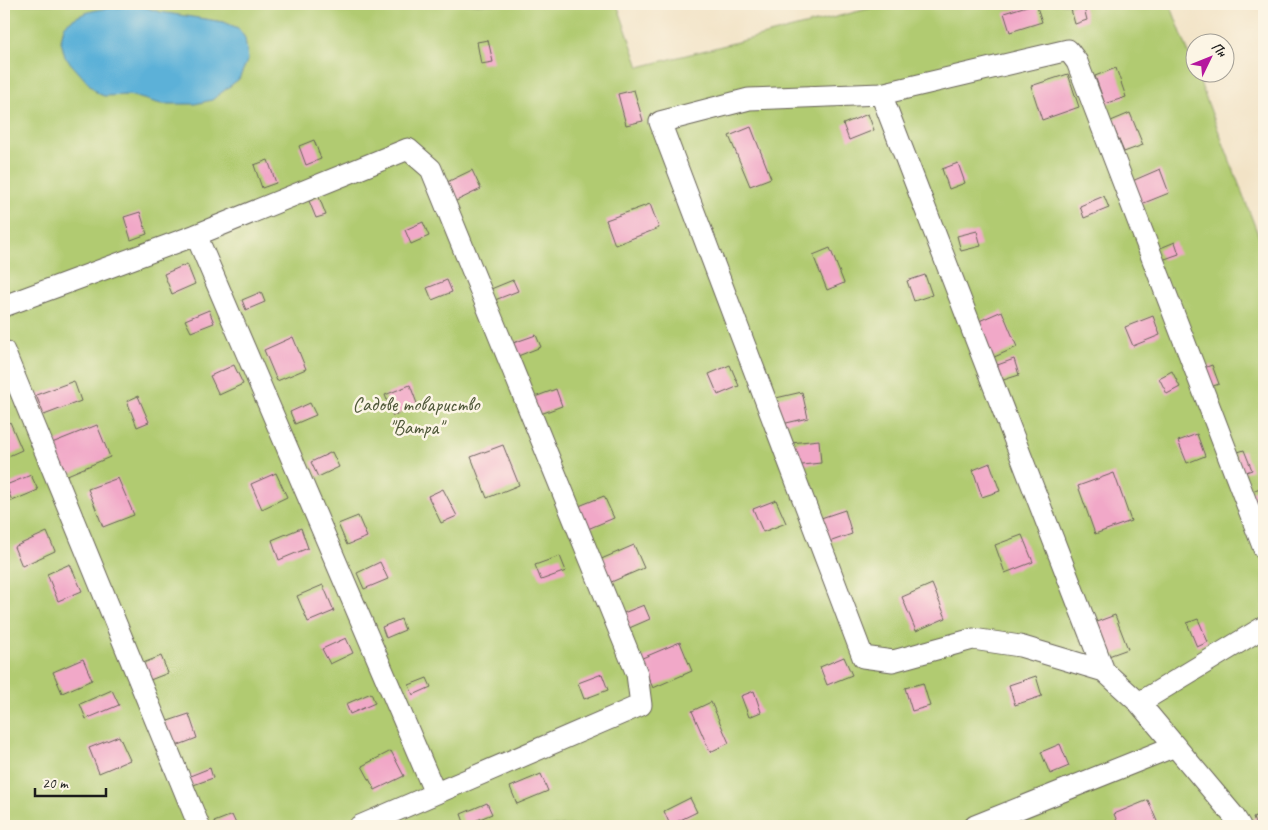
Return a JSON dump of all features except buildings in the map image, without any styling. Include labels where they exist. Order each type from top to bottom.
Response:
[{"type":"street","points":[[1240,826],[1233,815],[1139,703],[1104,671],[1020,646],[973,639],[894,661],[863,656],[660,122],[749,98],[881,94],[1068,50],[1077,62],[1264,549]]},
{"type":"street","points":[[881,94],[1104,671]]},
{"type":"street","points":[[4,306],[196,235],[408,149],[431,169],[637,674],[641,705],[360,826]]},
{"type":"street","points":[[196,235],[435,793]]},
{"type":"street","points":[[4,350],[199,826]]},
{"type":"street","points":[[1139,703],[1264,627]]},
{"type":"street","points":[[975,826],[1175,746]]},
{"type":"green space","name":"Садове товариство \"Ватра\"","points":[[4,4],[617,4],[639,67],[887,4],[1170,4],[1186,46],[1186,82],[1200,82],[1264,250],[1264,826],[4,826]]},
{"type":"water","points":[[138,5],[160,12],[224,22],[238,28],[245,38],[248,59],[239,79],[212,100],[195,104],[161,104],[129,95],[104,96],[97,93],[65,57],[61,41],[64,26],[81,15],[90,12]]}]
